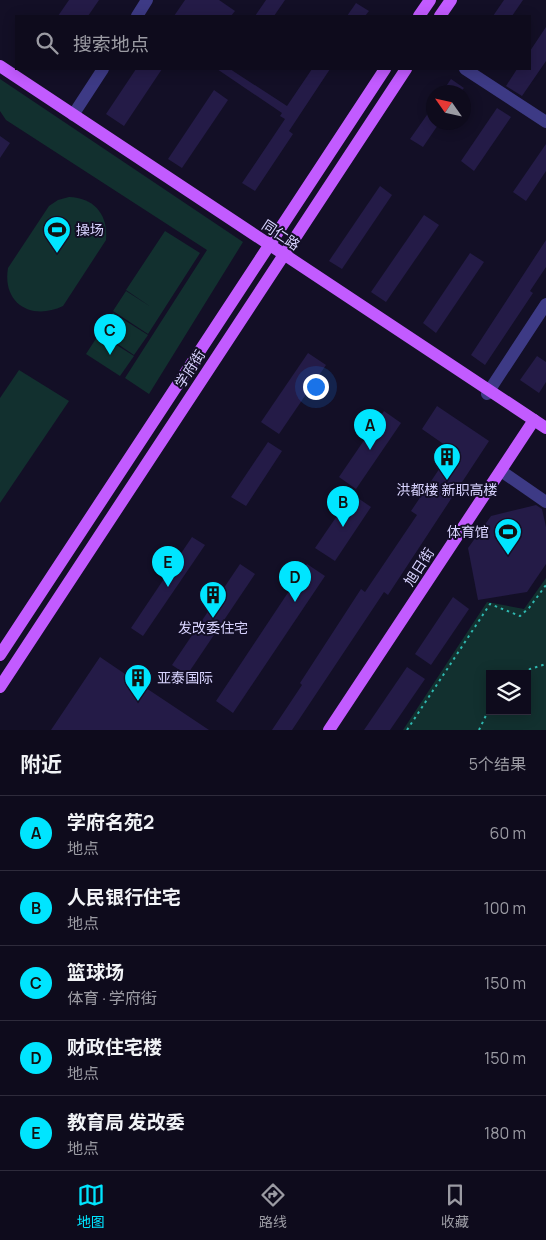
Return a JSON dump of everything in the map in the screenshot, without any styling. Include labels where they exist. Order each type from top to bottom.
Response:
[{"type":"main road","points":[[421,15],[430,0]]},
{"type":"main road","points":[[441,15],[451,0]]},
{"type":"main road","name":"同仁路","points":[[0,66],[280,258],[488,392],[546,433]]},
{"type":"main road","name":"学府街","points":[[0,655],[384,70]]},
{"type":"main road","name":"学府街","points":[[0,687],[280,258],[405,70]]},
{"type":"main road","name":"同仁路","points":[[0,74],[267,249]]},
{"type":"main road","name":"同仁路","points":[[533,422],[546,428]]},
{"type":"main road","name":"旭日街","points":[[329,730],[533,422]]},
{"type":"street","points":[[138,15],[147,0]]},
{"type":"street","points":[[73,115],[102,70]]},
{"type":"street","points":[[468,70],[546,122]]},
{"type":"street","points":[[488,392],[546,304]]},
{"type":"street","points":[[501,471],[546,502]]},
{"type":"path","points":[[407,730],[490,604],[520,616],[529,608],[546,585]]},
{"type":"path","points":[[529,670],[546,664]]},
{"type":"path","points":[[479,730],[486,715]]},
{"type":"green space","points":[[0,79],[243,242],[149,394],[125,378],[207,250],[6,120],[0,111]]},
{"type":"green space","name":"操场","points":[[69,197],[78,198],[93,204],[105,223],[106,240],[63,306],[51,310],[30,310],[15,300],[10,291],[7,281],[8,268],[49,206],[58,200]]},
{"type":"green space","points":[[165,231],[200,253],[148,334],[113,311],[126,291],[151,307],[126,290]]},
{"type":"green space","points":[[113,313],[148,335],[134,355],[100,332]]},
{"type":"green space","points":[[99,334],[134,356],[120,376],[86,354]]},
{"type":"green space","points":[[19,370],[69,401],[0,503],[0,398]]},
{"type":"green space","points":[[546,578],[546,730],[403,730],[487,602],[524,609]]},
{"type":"building","points":[[69,0],[99,0],[89,15],[59,15]]},
{"type":"building","points":[[185,0],[219,0],[235,11],[232,15],[175,15]]},
{"type":"building","points":[[266,0],[285,0],[275,15],[256,15]]},
{"type":"building","points":[[504,0],[523,0],[513,15],[494,15]]},
{"type":"building","points":[[356,3],[369,11],[366,15],[348,15]]},
{"type":"building","points":[[546,27],[546,61],[522,96],[506,86],[516,70],[531,70],[531,50]]},
{"type":"building","points":[[135,70],[161,70],[124,126],[106,114]]},
{"type":"building","points":[[218,70],[232,70],[287,106],[311,70],[329,70],[289,131],[293,134],[255,191],[242,183],[285,119],[280,116],[282,113]]},
{"type":"building","points":[[451,79],[460,85],[447,85]]},
{"type":"building","points":[[214,90],[228,100],[182,168],[168,159]]},
{"type":"building","points":[[497,108],[511,117],[474,171],[461,161]]},
{"type":"building","points":[[426,116],[426,130],[435,130],[423,147],[410,139]]},
{"type":"building","points":[[0,136],[10,143],[0,158]]},
{"type":"building","points":[[546,144],[546,171],[526,201],[513,192]]},
{"type":"building","points":[[380,186],[392,195],[342,269],[329,261]]},
{"type":"building","points":[[424,215],[439,225],[386,302],[371,292]]},
{"type":"building","points":[[546,240],[546,267],[530,291],[533,293],[485,365],[471,355]]},
{"type":"building","points":[[470,253],[484,262],[436,333],[423,323]]},
{"type":"building","points":[[308,353],[326,365],[279,434],[261,422]]},
{"type":"building","points":[[537,356],[546,362],[546,382],[539,393],[520,380]]},
{"type":"building","points":[[437,406],[489,441],[388,595],[384,592],[292,730],[272,730],[361,589],[365,592],[417,515],[411,511],[452,450],[422,429]]},
{"type":"building","points":[[384,411],[401,423],[356,489],[339,477]]},
{"type":"building","points":[[268,442],[282,451],[246,506],[231,497]]},
{"type":"building","points":[[352,494],[371,507],[335,561],[315,548]]},
{"type":"building","name":"体育馆","points":[[536,505],[542,509],[546,527],[546,564],[527,592],[478,600],[468,548],[491,516]]},
{"type":"building","points":[[192,537],[205,545],[143,636],[131,628]]},
{"type":"building","name":"发改委住宅","points":[[240,564],[255,574],[187,675],[172,665]]},
{"type":"building","points":[[307,564],[325,576],[233,713],[216,701]]},
{"type":"building","points":[[453,597],[469,609],[431,665],[415,654]]},
{"type":"building","points":[[100,657],[125,674],[209,730],[51,730]]},
{"type":"building","points":[[407,667],[425,679],[390,730],[364,730]]},
{"type":"place","name":"操场","points":[[57,254]]},
{"type":"place","name":"篮球场","points":[[110,355]]},
{"type":"place","name":"学府名苑2","points":[[370,450]]},
{"type":"place","name":"洪都楼 新职高楼","points":[[447,481]]},
{"type":"place","name":"人民银行住宅","points":[[343,527]]},
{"type":"place","name":"体育馆","points":[[508,556]]},
{"type":"place","name":"教育局 发改委","points":[[168,587]]},
{"type":"place","name":"财政住宅楼","points":[[295,602]]},
{"type":"place","name":"发改委住宅","points":[[213,619]]},
{"type":"place","name":"亚泰国际","points":[[138,702]]}]
